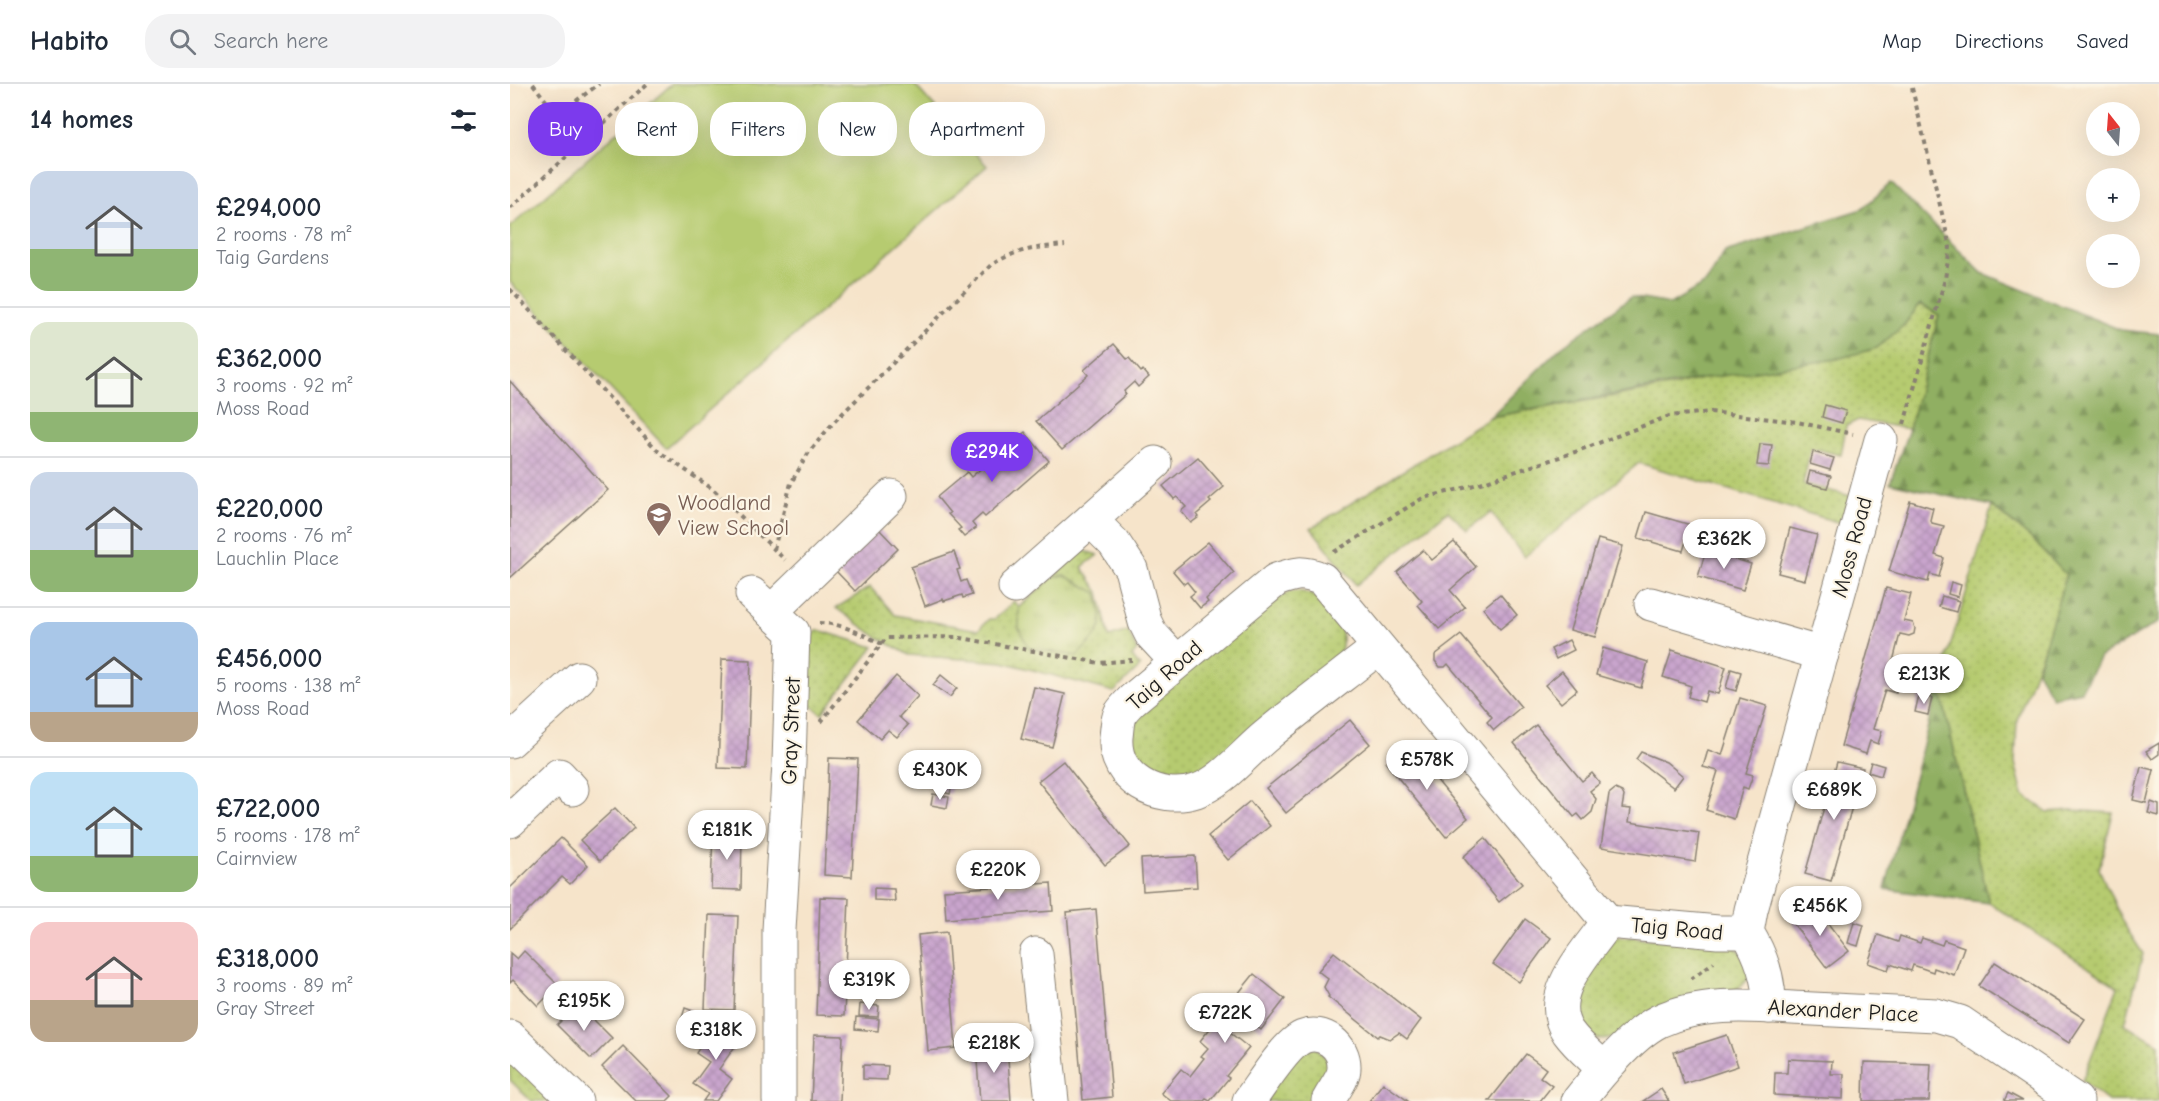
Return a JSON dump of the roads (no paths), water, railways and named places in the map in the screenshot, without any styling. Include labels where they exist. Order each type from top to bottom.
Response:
[{"type":"street","name":"Moss Road","points":[[1747,932],[1751,909],[1881,440]]},
{"type":"street","points":[[1015,587],[1155,463]]},
{"type":"street","name":"Gray Street","points":[[779,1101],[779,930],[789,763],[772,613],[891,496]]},
{"type":"street","points":[[1091,520],[1114,543],[1131,569],[1145,621],[1168,654]]},
{"type":"street","name":"Taig Road","points":[[1378,648],[1199,791],[1183,795],[1164,794],[1142,786],[1128,774],[1120,759],[1116,744],[1120,715],[1168,654],[1276,580],[1293,574],[1307,573],[1322,579],[1608,922],[1718,932],[1747,932]]},
{"type":"street","points":[[1651,603],[1822,654]]},
{"type":"street","points":[[510,741],[579,678]]},
{"type":"street","points":[[510,821],[559,775],[572,789]]},
{"type":"street","name":"Taig Road","points":[[1590,1091],[1579,1045],[1567,1031],[1562,1018],[1560,1002],[1564,985],[1608,922]]},
{"type":"street","points":[[1747,932],[1759,951],[1768,984],[1769,1007]]},
{"type":"street","points":[[1036,954],[1052,1101]]},
{"type":"street","name":"Alexander Place","points":[[1590,1091],[1639,1036],[1658,1022],[1686,1012],[1711,1008],[1769,1007],[1936,1014],[1950,1018],[1960,1022],[2077,1101]]},
{"type":"street","points":[[1249,1101],[1291,1044],[1304,1036],[1315,1035],[1333,1042],[1340,1050],[1344,1060],[1344,1070],[1328,1101]]},
{"type":"street","points":[[510,1037],[576,1101]]},
{"type":"place","name":"Woodland View School","points":[[659,538]]}]
